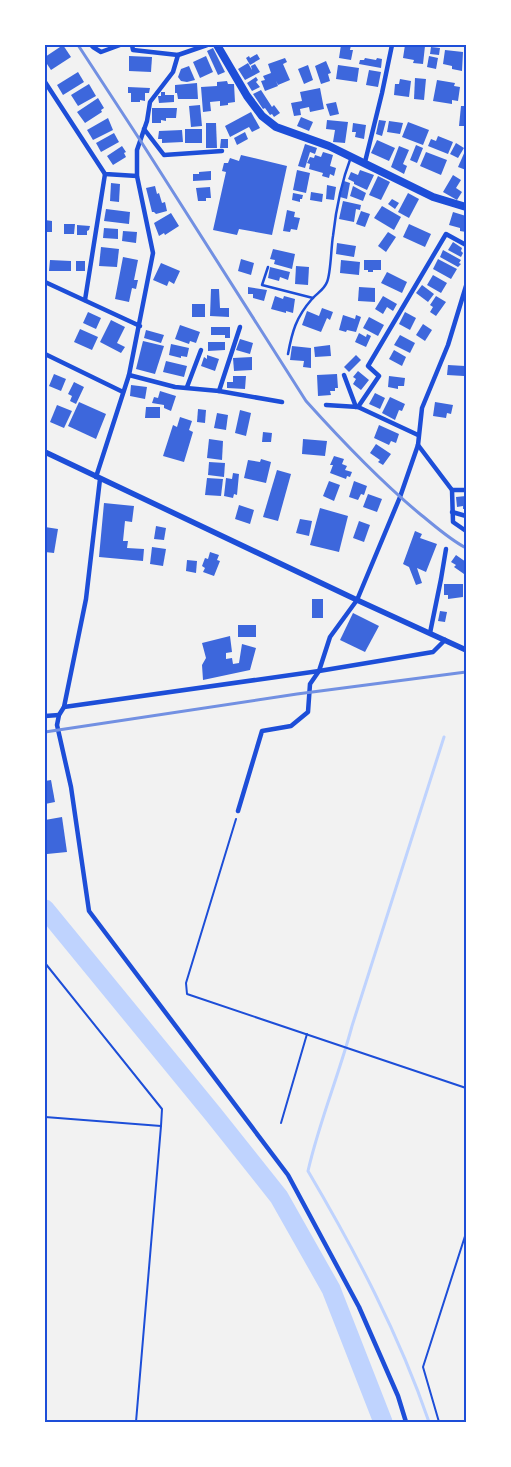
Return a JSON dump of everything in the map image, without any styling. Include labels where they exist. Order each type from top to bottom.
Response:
[{"type":"main road","points":[[217,45],[247,96],[262,116],[276,127],[352,156],[433,197],[466,207]]},
{"type":"street","points":[[92,45],[101,52],[120,45]]},
{"type":"street","points":[[132,45],[133,50],[178,55],[207,45]]},
{"type":"street","points":[[365,162],[392,45]]},
{"type":"street","points":[[178,55],[173,72],[150,102],[147,121],[137,150],[137,176],[153,253],[129,376],[98,478],[86,599],[64,707],[59,715],[57,725],[71,787],[89,911],[288,1175],[359,1307],[398,1396],[406,1422]]},
{"type":"street","points":[[45,82],[105,174],[85,300]]},
{"type":"street","points":[[144,128],[164,156],[222,151]]},
{"type":"street","points":[[105,174],[137,176]]},
{"type":"street","points":[[357,407],[379,376],[368,366],[446,234],[466,245]]},
{"type":"street","points":[[45,282],[140,326]]},
{"type":"street","points":[[238,811],[262,731],[291,726],[308,712],[310,684],[319,671],[330,637],[357,600],[400,497],[418,445],[422,408],[448,345],[466,286]]},
{"type":"street","points":[[219,391],[240,327]]},
{"type":"street","points":[[187,388],[201,350]]},
{"type":"street","points":[[45,354],[124,392]]},
{"type":"street","points":[[344,375],[357,407]]},
{"type":"street","points":[[129,376],[175,387],[219,391],[282,402]]},
{"type":"street","points":[[326,406],[357,407],[418,435]]},
{"type":"street","points":[[418,445],[452,490],[452,522],[466,531]]},
{"type":"street","points":[[45,452],[466,650]]},
{"type":"street","points":[[452,490],[466,490]]},
{"type":"street","points":[[452,512],[466,516]]},
{"type":"street","points":[[430,633],[446,549]]},
{"type":"street","points":[[64,707],[319,671],[433,652],[444,640]]},
{"type":"street","points":[[45,716],[59,715]]},
{"type":"lane","points":[[288,354],[292,332],[298,318],[328,281],[343,178],[352,156]]},
{"type":"lane","points":[[268,267],[262,285],[313,298]]},
{"type":"path","points":[[238,811],[186,983],[187,994],[466,1088]]},
{"type":"path","points":[[45,963],[162,1109],[136,1422]]},
{"type":"path","points":[[280,1122],[307,1034]]},
{"type":"path","points":[[45,1117],[161,1126]]},
{"type":"path","points":[[439,1422],[423,1367],[466,1233]]},
{"type":"building","points":[[63,45],[71,57],[51,70],[45,61],[45,57]]},
{"type":"building","points":[[341,45],[351,45],[350,50],[353,50],[351,60],[339,58]]},
{"type":"building","points":[[405,45],[425,46],[423,64],[413,63],[414,60],[403,58]]},
{"type":"building","points":[[431,47],[440,48],[439,55],[430,54]]},
{"type":"building","points":[[213,48],[225,72],[218,75],[207,51]]},
{"type":"building","points":[[445,50],[463,52],[462,71],[452,69],[452,66],[443,64]]},
{"type":"building","points":[[257,54],[260,59],[250,65],[246,58]]},
{"type":"building","points":[[129,56],[152,57],[151,72],[129,71]]},
{"type":"building","points":[[206,56],[213,72],[200,78],[193,62]]},
{"type":"building","points":[[429,56],[438,58],[436,69],[427,67]]},
{"type":"building","points":[[285,58],[287,62],[283,64],[290,80],[278,85],[276,81],[278,86],[265,91],[261,81],[265,80],[263,76],[271,73],[268,64]]},
{"type":"building","points":[[365,58],[382,59],[381,68],[359,64],[360,60]]},
{"type":"building","points":[[326,61],[331,73],[328,74],[330,81],[321,84],[315,66]]},
{"type":"building","points":[[248,63],[252,70],[251,66],[255,64],[260,72],[245,80],[238,69]]},
{"type":"building","points":[[308,65],[313,80],[304,84],[298,69]]},
{"type":"building","points":[[338,65],[359,68],[357,82],[336,79]]},
{"type":"building","points":[[189,66],[195,80],[181,81],[178,77],[181,69]]},
{"type":"building","points":[[369,70],[381,72],[378,87],[366,85]]},
{"type":"building","points":[[78,72],[84,82],[63,95],[57,85]]},
{"type":"building","points":[[256,77],[258,80],[256,82],[260,87],[252,91],[247,83]]},
{"type":"building","points":[[415,78],[426,79],[424,100],[414,99]]},
{"type":"building","points":[[400,79],[411,81],[409,97],[394,95],[395,84],[399,84]]},
{"type":"building","points":[[437,80],[455,83],[454,86],[460,87],[458,101],[452,100],[452,104],[433,101]]},
{"type":"building","points":[[227,81],[228,84],[234,84],[235,102],[220,106],[220,101],[210,102],[211,111],[203,112],[201,87],[217,86],[217,82]]},
{"type":"building","points":[[197,83],[198,99],[178,99],[177,93],[175,93],[175,85]]},
{"type":"building","points":[[89,84],[96,96],[78,106],[71,95]]},
{"type":"building","points":[[128,87],[150,88],[149,93],[145,93],[145,101],[131,102],[131,93],[128,93]]},
{"type":"building","points":[[320,88],[324,109],[310,112],[309,107],[300,109],[301,115],[294,116],[291,103],[302,101],[300,92]]},
{"type":"building","points":[[261,90],[272,107],[274,105],[280,113],[274,117],[265,108],[263,109],[253,94]]},
{"type":"building","points":[[161,92],[165,92],[165,95],[174,95],[174,102],[159,103],[158,96],[161,96]]},
{"type":"building","points":[[98,98],[104,108],[101,110],[102,112],[85,123],[77,112]]},
{"type":"building","points":[[336,102],[339,114],[330,116],[326,104]]},
{"type":"building","points":[[200,105],[202,126],[191,127],[189,106]]},
{"type":"building","points":[[461,106],[466,106],[466,126],[459,126]]},
{"type":"building","points":[[152,108],[177,108],[176,118],[166,118],[166,121],[161,120],[161,123],[152,123]]},
{"type":"building","points":[[251,112],[260,128],[252,132],[249,127],[230,137],[225,126]]},
{"type":"building","points":[[301,117],[313,122],[309,131],[297,126]]},
{"type":"building","points":[[108,118],[113,130],[93,140],[87,130]]},
{"type":"building","points":[[327,120],[348,122],[345,143],[333,142],[335,130],[326,129]]},
{"type":"building","points":[[379,120],[386,121],[382,136],[376,134]]},
{"type":"building","points":[[389,121],[403,123],[400,134],[387,132]]},
{"type":"building","points":[[408,122],[429,130],[423,145],[402,137]]},
{"type":"building","points":[[206,123],[216,123],[217,148],[206,148]]},
{"type":"building","points":[[353,123],[366,125],[364,139],[355,137],[356,132],[352,132]]},
{"type":"building","points":[[185,129],[202,129],[202,143],[185,143]]},
{"type":"building","points":[[182,130],[183,142],[162,143],[162,139],[158,139],[159,131]]},
{"type":"building","points":[[245,132],[248,139],[237,145],[234,138]]},
{"type":"building","points":[[114,133],[119,142],[101,152],[96,143]]},
{"type":"building","points":[[438,136],[453,142],[448,154],[428,146],[431,139],[436,141]]},
{"type":"building","points":[[221,139],[228,139],[228,148],[220,148]]},
{"type":"building","points":[[377,140],[395,148],[389,161],[371,153]]},
{"type":"building","points":[[456,143],[464,148],[458,158],[450,154]]},
{"type":"building","points":[[305,144],[317,148],[315,154],[310,152],[305,168],[298,166]]},
{"type":"building","points":[[416,145],[423,148],[417,163],[410,160]]},
{"type":"building","points":[[122,146],[126,152],[124,153],[126,157],[113,165],[107,156]]},
{"type":"building","points":[[399,146],[409,150],[403,164],[407,166],[404,174],[391,167]]},
{"type":"building","points":[[466,149],[466,170],[458,167]]},
{"type":"building","points":[[323,152],[333,155],[330,166],[336,168],[334,176],[330,174],[329,178],[322,176],[323,173],[309,169],[310,164],[307,163],[310,157],[314,158],[315,155],[321,157]]},
{"type":"building","points":[[426,152],[447,160],[441,175],[420,166]]},
{"type":"building","points":[[241,155],[287,166],[272,235],[239,229],[237,235],[213,230],[226,172],[222,171],[224,163],[228,163],[230,158],[239,161]]},
{"type":"building","points":[[297,170],[310,173],[306,193],[293,190]]},
{"type":"building","points":[[360,170],[374,175],[367,190],[348,179],[351,172],[358,175]]},
{"type":"building","points":[[211,171],[211,180],[193,181],[193,174]]},
{"type":"building","points":[[453,175],[461,180],[456,188],[462,192],[457,200],[443,192]]},
{"type":"building","points":[[378,176],[390,182],[381,200],[369,195]]},
{"type":"building","points":[[344,181],[350,183],[347,199],[340,197]]},
{"type":"building","points":[[111,183],[120,184],[119,202],[110,201]]},
{"type":"building","points":[[327,185],[336,187],[334,200],[326,199]]},
{"type":"building","points":[[155,186],[162,203],[165,202],[167,211],[156,214],[152,212],[146,188]]},
{"type":"building","points":[[353,186],[366,193],[363,201],[350,196]]},
{"type":"building","points":[[210,187],[211,198],[206,198],[206,201],[198,201],[196,188]]},
{"type":"building","points":[[311,192],[323,194],[322,202],[310,200]]},
{"type":"building","points":[[293,193],[303,195],[300,202],[292,200]]},
{"type":"building","points":[[408,193],[419,199],[409,218],[398,212]]},
{"type":"building","points":[[392,199],[399,203],[395,209],[388,204]]},
{"type":"building","points":[[343,201],[361,205],[360,210],[356,209],[354,222],[339,219]]},
{"type":"building","points":[[382,206],[401,217],[394,230],[374,218]]},
{"type":"building","points":[[106,209],[130,212],[129,224],[104,221]]},
{"type":"building","points":[[287,210],[295,212],[294,217],[300,218],[297,230],[283,231]]},
{"type":"building","points":[[361,211],[370,214],[365,227],[356,224]]},
{"type":"building","points":[[453,212],[466,216],[466,232],[449,225]]},
{"type":"building","points":[[171,213],[179,226],[165,235],[164,233],[159,236],[154,223]]},
{"type":"building","points":[[45,220],[52,221],[52,232],[45,232]]},
{"type":"building","points":[[64,224],[75,224],[74,234],[64,234]]},
{"type":"building","points":[[409,224],[431,234],[425,247],[403,237]]},
{"type":"building","points":[[77,225],[90,226],[87,235],[77,235]]},
{"type":"building","points":[[104,228],[118,229],[118,239],[103,238]]},
{"type":"building","points":[[123,231],[137,232],[136,243],[122,241]]},
{"type":"building","points":[[388,232],[396,237],[386,252],[378,246]]},
{"type":"building","points":[[453,242],[462,248],[461,251],[463,253],[461,257],[448,250]]},
{"type":"building","points":[[337,243],[356,246],[354,257],[336,254]]},
{"type":"building","points":[[101,247],[119,249],[117,267],[99,266]]},
{"type":"building","points":[[273,249],[295,254],[292,269],[274,264],[275,260],[270,259]]},
{"type":"building","points":[[443,250],[461,260],[459,263],[461,264],[458,267],[440,257]]},
{"type":"building","points":[[123,257],[138,260],[134,280],[138,280],[136,289],[132,288],[129,302],[115,299]]},
{"type":"building","points":[[241,259],[254,263],[251,275],[238,271]]},
{"type":"building","points":[[438,259],[457,269],[451,279],[433,269]]},
{"type":"building","points":[[50,260],[71,261],[71,271],[49,271]]},
{"type":"building","points":[[341,260],[360,262],[359,275],[340,273]]},
{"type":"building","points":[[364,260],[381,260],[381,270],[368,272],[368,270],[364,270]]},
{"type":"building","points":[[76,261],[85,261],[85,271],[76,271]]},
{"type":"building","points":[[161,263],[180,271],[174,284],[169,281],[167,286],[153,280]]},
{"type":"building","points":[[296,266],[309,267],[308,285],[295,284]]},
{"type":"building","points":[[270,267],[290,272],[288,280],[280,277],[279,281],[268,278]]},
{"type":"building","points":[[387,272],[407,282],[402,293],[381,283]]},
{"type":"building","points":[[433,275],[447,283],[441,293],[427,285]]},
{"type":"building","points":[[422,285],[434,294],[428,302],[416,293]]},
{"type":"building","points":[[248,287],[267,290],[264,301],[253,298],[253,294],[248,294]]},
{"type":"building","points":[[359,287],[375,288],[375,302],[358,301]]},
{"type":"building","points":[[211,289],[219,289],[220,308],[229,308],[229,317],[210,316]]},
{"type":"building","points":[[275,296],[283,299],[284,296],[295,299],[293,313],[271,309]]},
{"type":"building","points":[[383,296],[397,304],[393,311],[387,307],[383,314],[375,309]]},
{"type":"building","points":[[436,296],[446,302],[436,316],[430,312],[433,307],[430,305]]},
{"type":"building","points":[[192,304],[205,304],[205,317],[192,317]]},
{"type":"building","points":[[322,308],[333,312],[330,320],[327,318],[321,332],[302,325],[307,311],[319,316]]},
{"type":"building","points":[[88,312],[101,318],[96,329],[83,323]]},
{"type":"building","points":[[405,312],[416,318],[410,330],[399,324]]},
{"type":"building","points":[[343,315],[355,319],[356,315],[361,317],[356,332],[339,330]]},
{"type":"building","points":[[369,317],[384,325],[378,336],[363,328]]},
{"type":"building","points":[[111,320],[125,327],[117,343],[125,347],[121,353],[100,342]]},
{"type":"building","points":[[423,324],[432,330],[425,341],[416,335]]},
{"type":"building","points":[[180,325],[200,332],[196,343],[190,341],[189,344],[175,339]]},
{"type":"building","points":[[211,327],[230,327],[230,338],[225,338],[225,335],[211,335]]},
{"type":"building","points":[[80,329],[98,337],[92,350],[74,342]]},
{"type":"building","points":[[146,330],[164,335],[161,343],[144,338]]},
{"type":"building","points":[[359,333],[366,337],[367,334],[371,336],[366,347],[355,342]]},
{"type":"building","points":[[400,335],[415,343],[410,353],[394,345]]},
{"type":"building","points":[[240,339],[253,343],[250,354],[236,350]]},
{"type":"building","points":[[143,341],[164,346],[155,374],[136,369]]},
{"type":"building","points":[[208,342],[225,342],[225,350],[208,351]]},
{"type":"building","points":[[171,344],[189,348],[187,357],[181,356],[181,358],[169,355]]},
{"type":"building","points":[[330,345],[331,356],[315,357],[314,347]]},
{"type":"building","points":[[292,346],[311,348],[311,368],[303,367],[304,361],[290,360]]},
{"type":"building","points":[[394,350],[406,357],[402,366],[389,359]]},
{"type":"building","points":[[207,355],[219,359],[215,371],[201,366],[204,357],[207,359]]},
{"type":"building","points":[[356,355],[361,360],[349,372],[344,367]]},
{"type":"building","points":[[252,357],[252,370],[234,371],[233,358]]},
{"type":"building","points":[[166,361],[187,366],[184,377],[163,372]]},
{"type":"building","points":[[448,365],[465,366],[464,376],[447,375]]},
{"type":"building","points":[[358,371],[369,380],[361,390],[353,384],[356,379],[353,377]]},
{"type":"building","points":[[54,374],[66,379],[61,391],[49,386]]},
{"type":"building","points":[[337,374],[338,388],[335,388],[335,391],[330,391],[331,395],[318,396],[317,375]]},
{"type":"building","points":[[233,376],[246,376],[245,389],[227,388],[227,382],[233,382]]},
{"type":"building","points":[[389,376],[405,378],[404,386],[398,386],[398,389],[388,387]]},
{"type":"building","points":[[74,382],[84,387],[76,404],[70,401],[72,396],[68,394]]},
{"type":"building","points":[[131,385],[147,387],[145,399],[130,396]]},
{"type":"building","points":[[160,391],[176,396],[171,411],[164,408],[164,405],[152,403],[154,397],[158,398]]},
{"type":"building","points":[[375,393],[385,398],[380,409],[369,404]]},
{"type":"building","points":[[390,397],[405,404],[402,411],[399,410],[395,420],[382,413]]},
{"type":"building","points":[[79,402],[106,414],[96,439],[68,426]]},
{"type":"building","points":[[435,402],[453,405],[451,414],[447,413],[446,418],[433,416]]},
{"type":"building","points":[[57,405],[72,411],[64,428],[50,422]]},
{"type":"building","points":[[146,407],[160,407],[160,418],[145,418]]},
{"type":"building","points":[[198,409],[206,410],[205,423],[197,422]]},
{"type":"building","points":[[240,410],[251,413],[246,436],[235,433]]},
{"type":"building","points":[[217,413],[228,415],[226,430],[214,428]]},
{"type":"building","points":[[180,417],[192,421],[189,430],[193,432],[184,462],[163,456],[173,425],[177,427]]},
{"type":"building","points":[[379,425],[399,434],[396,443],[391,441],[389,445],[374,438]]},
{"type":"building","points":[[263,432],[272,433],[271,442],[262,442]]},
{"type":"building","points":[[209,439],[223,441],[222,460],[207,458]]},
{"type":"building","points":[[303,439],[327,441],[325,456],[302,454]]},
{"type":"building","points":[[376,444],[391,454],[383,465],[378,462],[380,460],[370,453]]},
{"type":"building","points":[[334,456],[344,459],[342,464],[347,466],[345,470],[352,472],[350,477],[347,476],[346,479],[330,473],[333,465],[330,465]]},
{"type":"building","points":[[261,459],[271,462],[266,483],[244,478],[248,460],[260,462]]},
{"type":"building","points":[[209,462],[225,463],[224,477],[208,475]]},
{"type":"building","points":[[277,470],[291,474],[278,521],[263,517]]},
{"type":"building","points":[[233,473],[239,474],[237,495],[234,494],[233,498],[224,496],[226,478],[232,479]]},
{"type":"building","points":[[207,478],[223,479],[221,496],[205,495]]},
{"type":"building","points":[[329,481],[340,485],[334,501],[323,496]]},
{"type":"building","points":[[354,481],[367,486],[364,495],[361,494],[358,500],[349,497]]},
{"type":"building","points":[[368,494],[382,499],[377,512],[363,507]]},
{"type":"building","points":[[466,496],[466,509],[463,509],[463,506],[457,507],[456,497]]},
{"type":"building","points":[[104,503],[134,506],[132,522],[125,521],[123,541],[128,541],[127,548],[144,549],[143,561],[99,557]]},
{"type":"building","points":[[239,505],[254,510],[250,524],[235,519]]},
{"type":"building","points":[[320,508],[348,516],[339,552],[310,545]]},
{"type":"building","points":[[300,519],[312,521],[309,536],[296,533]]},
{"type":"building","points":[[359,521],[370,525],[364,542],[353,538]]},
{"type":"building","points":[[156,526],[166,528],[164,540],[154,539]]},
{"type":"building","points":[[45,527],[58,529],[54,553],[45,552]]},
{"type":"building","points":[[415,531],[422,534],[420,538],[437,544],[426,572],[417,568],[422,583],[416,585],[409,567],[403,564]]},
{"type":"building","points":[[152,547],[166,549],[163,566],[150,564]]},
{"type":"building","points":[[210,552],[219,555],[217,560],[220,561],[214,576],[203,572],[205,568],[202,566],[205,558],[208,559]]},
{"type":"building","points":[[456,555],[466,562],[466,572],[464,574],[454,567],[456,565],[451,562]]},
{"type":"building","points":[[187,560],[197,561],[196,573],[186,571]]},
{"type":"building","points":[[444,584],[463,584],[463,597],[448,599],[448,595],[444,595]]},
{"type":"building","points":[[312,599],[323,599],[323,618],[312,618]]},
{"type":"building","points":[[440,611],[447,612],[445,622],[438,621]]},
{"type":"building","points":[[353,613],[379,626],[365,652],[340,640]]},
{"type":"building","points":[[238,625],[256,625],[256,637],[238,637]]},
{"type":"building","points":[[230,636],[232,652],[226,653],[226,659],[232,658],[233,664],[239,663],[242,644],[256,648],[250,670],[203,680],[202,665],[206,658],[202,643]]},
{"type":"building","points":[[51,780],[55,802],[45,804],[45,781]]},
{"type":"building","points":[[62,817],[67,852],[47,854],[45,820]]},
{"type":"waterway","points":[[429,1422],[390,1325],[359,1262],[308,1171],[323,1117],[444,737]]},
{"type":"waterway","points":[[45,909],[279,1197],[331,1289],[383,1422]]},
{"type":"railway","points":[[78,45],[306,401],[390,488],[442,532],[466,548]]},
{"type":"railway","points":[[45,732],[297,694],[466,672]]}]
